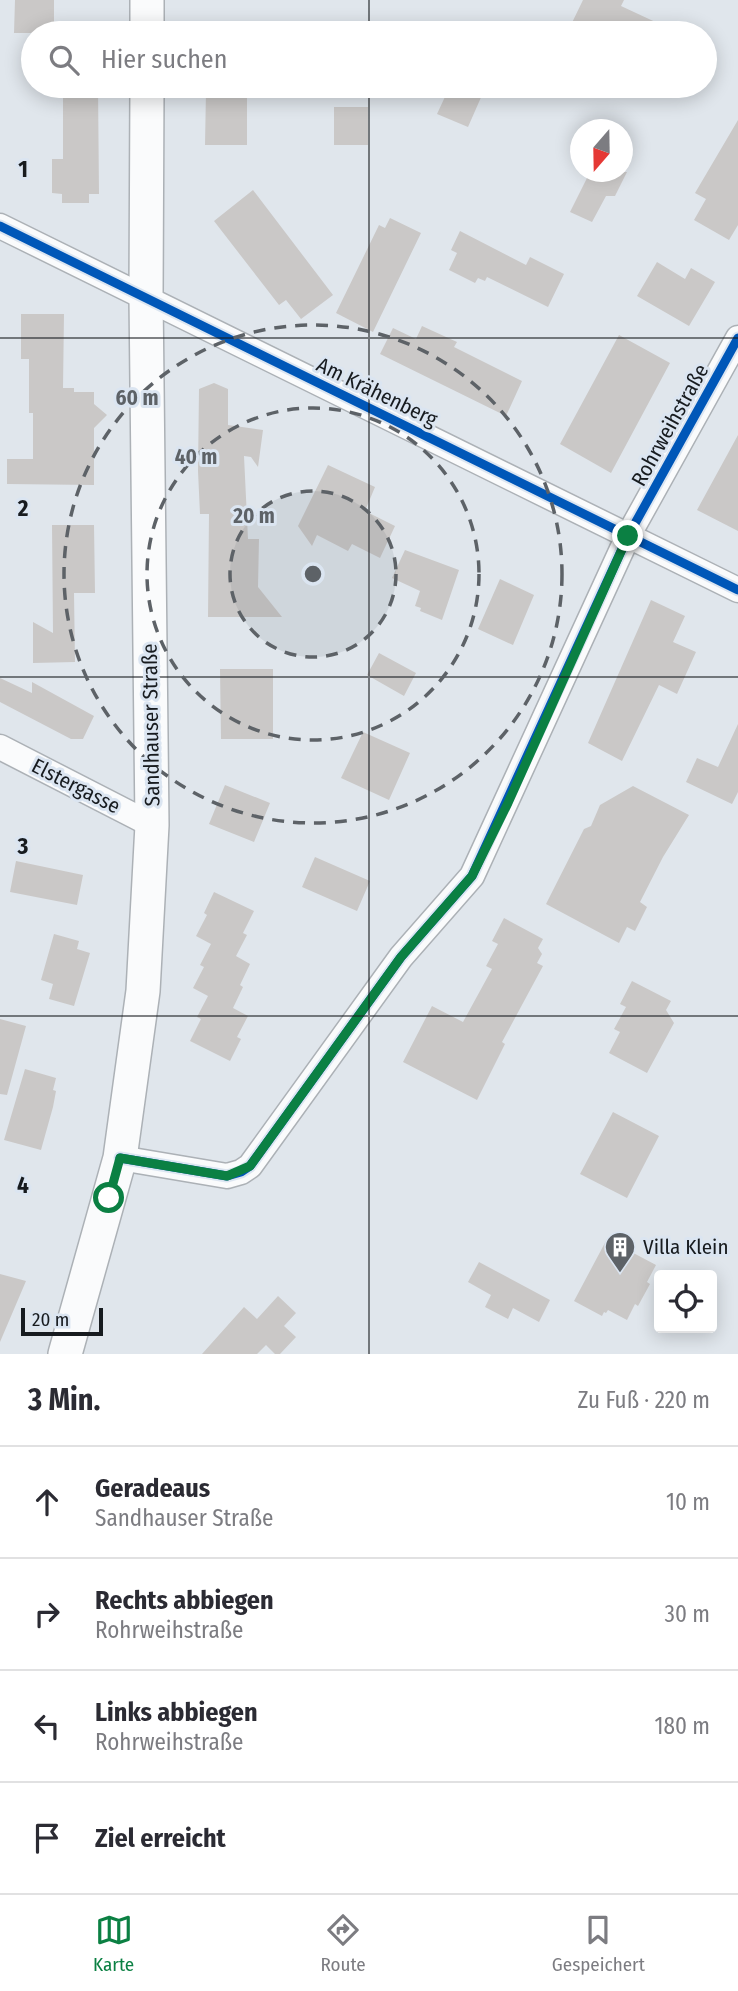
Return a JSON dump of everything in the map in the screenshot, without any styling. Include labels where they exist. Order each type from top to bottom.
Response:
[{"type":"main road","points":[[147,0],[147,21]]},
{"type":"main road","name":"Sandhauser Straße","points":[[65,1354],[120,1158],[143,991],[152,825],[146,98]]},
{"type":"street","name":"Am Krähenberg","points":[[0,226],[738,590]]},
{"type":"street","name":"Rohrweihstraße","points":[[120,1158],[227,1176],[250,1166],[401,957],[472,876],[508,803],[628,536],[738,338]]},
{"type":"street","name":"Elstergasse","points":[[0,747],[152,825]]},
{"type":"building","points":[[15,0],[54,0],[54,21],[21,21],[21,33],[14,33]]},
{"type":"building","points":[[583,0],[624,0],[621,6],[653,21],[573,21]]},
{"type":"building","points":[[63,98],[98,98],[99,194],[89,194],[89,203],[62,203],[62,194],[52,193],[52,159],[63,159]]},
{"type":"building","points":[[206,98],[247,98],[247,145],[205,145]]},
{"type":"building","points":[[444,98],[481,98],[468,127],[437,114]]},
{"type":"building","points":[[334,107],[368,107],[368,145],[334,145]]},
{"type":"building","points":[[738,120],[738,225],[729,240],[694,220],[706,199],[695,193]]},
{"type":"building","points":[[585,182],[622,182],[615,196],[606,196],[592,222],[570,212]]},
{"type":"building","points":[[253,190],[333,295],[301,319],[286,300],[279,305],[214,221]]},
{"type":"building","points":[[390,218],[421,233],[373,332],[336,313],[379,225],[385,228]]},
{"type":"building","points":[[460,231],[526,265],[530,257],[564,274],[548,307],[487,277],[485,281],[478,278],[475,283],[449,270],[457,253],[451,250]]},
{"type":"building","points":[[657,262],[685,279],[691,268],[715,282],[689,326],[637,296]]},
{"type":"building","points":[[21,314],[64,314],[63,388],[74,388],[74,392],[94,392],[94,404],[107,415],[94,428],[94,485],[7,484],[7,459],[33,459],[33,413],[29,413],[29,359],[21,359]]},
{"type":"building","points":[[422,326],[457,342],[454,347],[522,381],[506,416],[380,354],[393,328],[416,339]]},
{"type":"building","points":[[619,335],[670,363],[611,473],[560,444]]},
{"type":"building","points":[[214,383],[228,389],[228,425],[263,430],[258,467],[251,457],[244,456],[248,539],[259,539],[258,587],[282,617],[208,617],[209,514],[200,514],[199,389]]},
{"type":"building","points":[[738,435],[738,531],[697,510]]},
{"type":"building","points":[[328,465],[375,487],[365,511],[395,526],[380,558],[352,544],[348,551],[317,535],[312,546],[298,526]]},
{"type":"building","points":[[52,525],[94,525],[95,593],[74,593],[75,662],[33,663],[33,622],[53,633]]},
{"type":"building","points":[[405,550],[459,570],[442,620],[420,611],[421,608],[415,606],[420,591],[392,578]]},
{"type":"building","points":[[500,579],[534,595],[513,645],[478,629]]},
{"type":"building","points":[[651,600],[685,616],[673,642],[696,652],[677,694],[659,685],[622,761],[588,743]]},
{"type":"building","points":[[379,653],[416,673],[404,696],[367,675]]},
{"type":"building","points":[[220,669],[273,669],[273,739],[221,739]]},
{"type":"building","points":[[0,678],[32,693],[32,682],[94,716],[83,739],[71,739],[0,702]]},
{"type":"building","points":[[738,724],[738,792],[732,804],[686,782],[697,758],[718,767]]},
{"type":"building","points":[[363,732],[410,753],[389,800],[341,778]]},
{"type":"building","points":[[225,785],[270,803],[254,842],[209,824]]},
{"type":"building","points":[[633,786],[689,815],[640,902],[647,907],[635,931],[627,927],[619,943],[546,904],[584,829],[591,826],[600,805]]},
{"type":"building","points":[[315,857],[370,881],[357,911],[302,887]]},
{"type":"building","points":[[16,861],[83,875],[77,905],[10,892]]},
{"type":"building","points":[[214,892],[254,911],[243,933],[247,935],[236,956],[250,964],[233,1008],[248,1016],[237,1037],[241,1039],[230,1061],[190,1041],[201,1019],[197,1017],[208,996],[193,988],[204,967],[200,965],[211,944],[196,936],[207,915],[204,913]]},
{"type":"building","points":[[504,918],[543,939],[538,948],[542,954],[537,963],[543,966],[502,1042],[505,1044],[477,1100],[403,1062],[432,1006],[463,1022],[492,969],[486,966],[498,944],[492,941]]},
{"type":"building","points":[[54,934],[79,941],[77,949],[90,953],[74,1006],[49,999],[53,984],[41,980]]},
{"type":"building","points":[[632,981],[671,1001],[666,1010],[674,1023],[647,1073],[609,1053],[620,1032],[614,1029],[626,1007],[620,1004]]},
{"type":"building","points":[[0,1019],[26,1026],[7,1095],[0,1094]]},
{"type":"building","points":[[25,1069],[56,1078],[53,1107],[41,1150],[4,1140]]},
{"type":"building","points":[[613,1112],[659,1136],[627,1198],[580,1174]]},
{"type":"building","name":"Villa Klein","points":[[607,1239],[656,1265],[647,1282],[650,1284],[627,1320],[608,1310],[602,1316],[574,1301]]},
{"type":"building","points":[[479,1262],[550,1300],[539,1322],[513,1308],[508,1319],[485,1307],[491,1295],[468,1282]]},
{"type":"building","points":[[0,1274],[26,1281],[0,1342]]},
{"type":"building","points":[[278,1296],[296,1313],[284,1326],[296,1337],[280,1354],[275,1354],[266,1345],[257,1354],[202,1354],[244,1307],[257,1319]]},
{"type":"cycle path","points":[[0,226],[738,590]]},
{"type":"cycle path","points":[[120,1158],[227,1176],[250,1166],[401,957],[472,876],[628,536],[738,338]]},
{"type":"place","name":"Villa Klein","points":[[620,1274]]},
{"type":"route","points":[[109,1198],[120,1158],[227,1176],[250,1166],[401,957],[472,876],[508,803],[628,536]]}]
